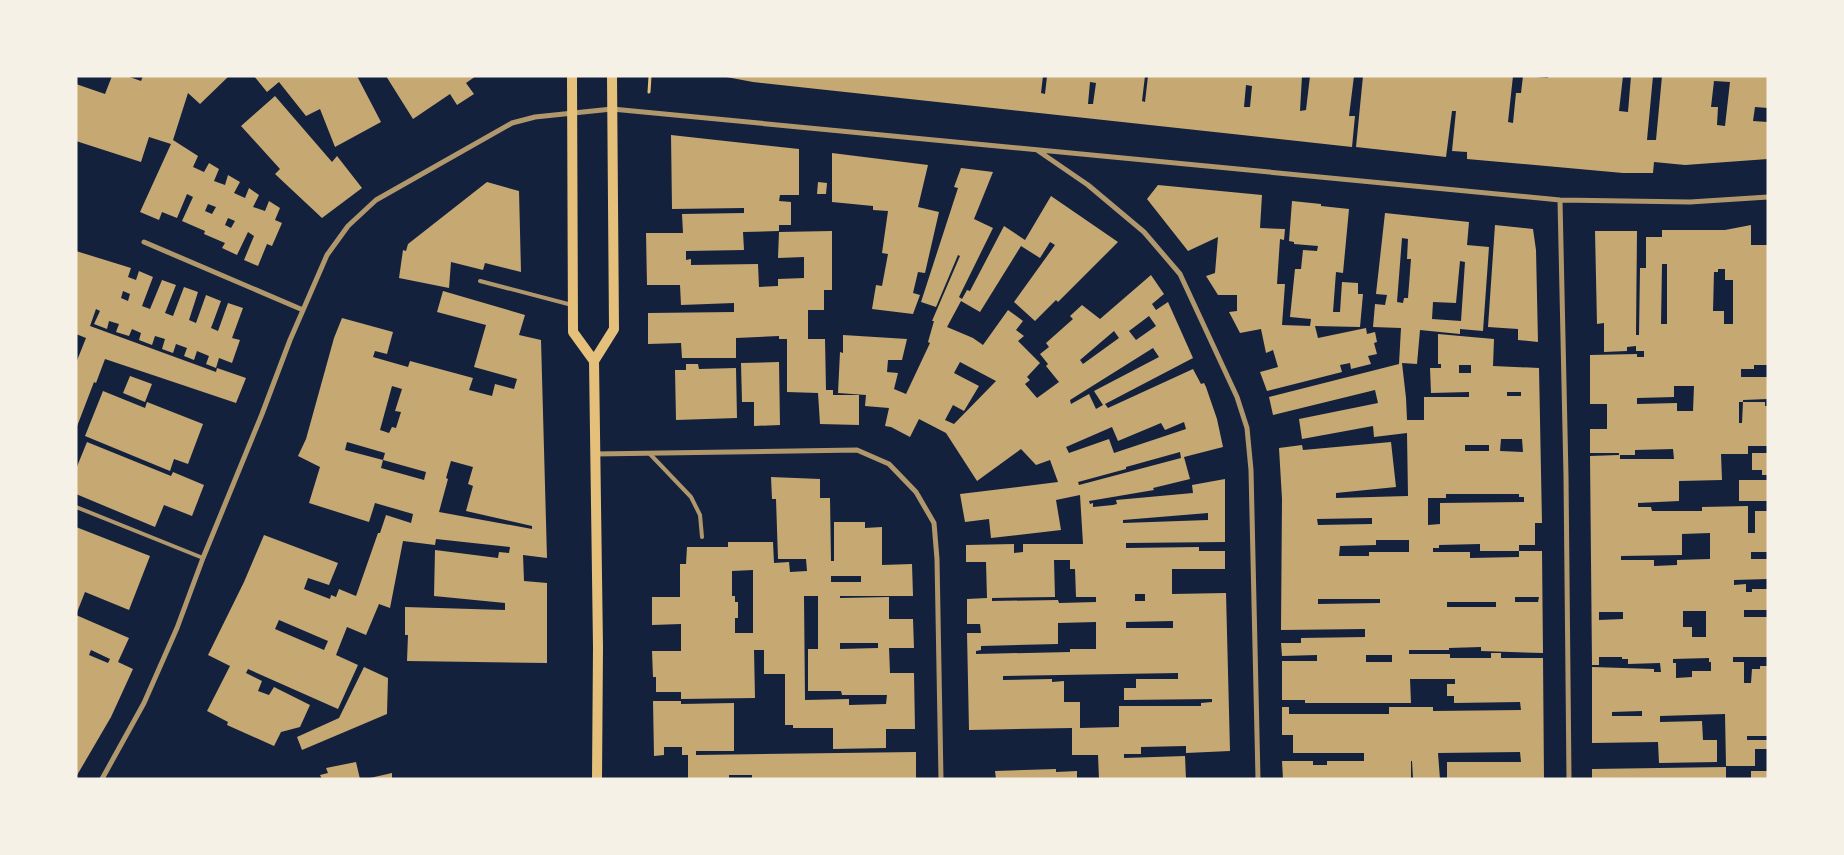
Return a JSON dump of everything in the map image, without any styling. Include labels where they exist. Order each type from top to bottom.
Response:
[{"type":"main road","points":[[572,76],[573,332],[594,361]]},
{"type":"main road","points":[[598,779],[594,361],[614,330],[612,76]]},
{"type":"street","points":[[102,779],[144,703],[177,628],[290,340],[327,255],[348,226],[376,200],[512,123],[534,117],[612,109],[1560,200],[1690,202],[1768,197]]},
{"type":"street","points":[[1036,150],[1088,185],[1144,232],[1180,274],[1237,397],[1247,428],[1251,470],[1258,779]]},
{"type":"street","points":[[1560,200],[1566,476],[1569,779]]},
{"type":"street","points":[[144,242],[303,310]]},
{"type":"street","points":[[595,454],[857,450],[889,464],[916,492],[934,523],[937,559],[941,779]]},
{"type":"lane","points":[[480,282],[572,305]]},
{"type":"lane","points":[[649,453],[691,497],[700,515],[702,537]]},
{"type":"lane","points":[[76,507],[203,558]]},
{"type":"building","points":[[112,76],[127,76],[141,81],[143,76],[229,76],[200,104],[188,93],[173,140],[198,156],[193,167],[204,172],[209,163],[219,169],[214,181],[225,185],[228,175],[240,182],[234,193],[245,198],[249,188],[259,195],[253,207],[265,211],[269,201],[280,208],[275,220],[282,223],[272,246],[267,244],[258,266],[244,260],[254,236],[248,232],[237,255],[222,248],[225,243],[204,234],[205,231],[182,221],[193,197],[187,194],[177,218],[162,212],[159,220],[140,212],[171,144],[149,137],[141,162],[76,141],[76,84],[105,94]],"holes":[[[208,204],[216,207],[212,214],[205,211]],[[228,218],[235,221],[231,228],[225,225]]]},
{"type":"building","points":[[254,76],[357,76],[381,122],[335,147],[320,109],[306,116],[279,82],[267,92]]},
{"type":"building","points":[[386,76],[476,76],[466,83],[474,94],[457,105],[450,94],[413,119]]},
{"type":"building","points":[[721,76],[1043,76],[1041,93],[1045,94],[1047,76],[1145,76],[1142,101],[1145,102],[1148,76],[1302,76],[1300,111],[1306,110],[1310,76],[1354,76],[1349,116],[1355,116],[1352,147],[753,82]],"holes":[[[1090,82],[1096,83],[1093,104],[1088,104]],[[1246,85],[1252,86],[1250,107],[1244,107]]]},
{"type":"building","points":[[1363,76],[1513,76],[1508,122],[1513,123],[1516,93],[1521,93],[1523,76],[1548,78],[1548,76],[1623,76],[1619,111],[1628,112],[1631,76],[1653,76],[1647,140],[1656,140],[1662,76],[1768,76],[1768,108],[1755,107],[1753,121],[1768,122],[1768,159],[1685,165],[1654,162],[1653,173],[1623,173],[1467,159],[1467,152],[1452,151],[1456,111],[1452,111],[1446,157],[1356,147]],"holes":[[[1714,81],[1730,82],[1725,126],[1717,125],[1718,107],[1711,107]]]},
{"type":"building","points":[[275,96],[332,162],[337,156],[362,188],[322,218],[275,174],[280,169],[241,126]]},
{"type":"building","points":[[671,135],[799,149],[799,195],[780,195],[779,201],[791,202],[791,225],[779,225],[779,231],[743,232],[744,250],[686,251],[686,260],[691,259],[691,265],[758,264],[759,287],[778,286],[778,279],[804,278],[804,257],[778,258],[779,232],[832,231],[832,290],[824,290],[824,310],[808,310],[808,339],[825,339],[826,390],[833,390],[833,395],[859,395],[859,425],[820,424],[818,393],[787,392],[787,339],[779,339],[779,336],[736,338],[736,358],[682,358],[681,343],[648,344],[648,313],[734,312],[734,303],[681,305],[680,285],[647,285],[646,233],[683,233],[682,214],[744,213],[744,208],[672,209]]},
{"type":"building","points":[[832,153],[928,165],[918,207],[939,212],[925,273],[918,272],[913,293],[920,295],[913,314],[872,309],[876,285],[882,286],[888,254],[882,253],[888,211],[873,210],[873,206],[832,202]]},
{"type":"building","points":[[961,168],[993,172],[974,219],[993,228],[959,297],[962,299],[967,290],[970,291],[1004,226],[1025,240],[1051,196],[1118,242],[1058,302],[1056,300],[1035,321],[1014,302],[1055,245],[1050,242],[1040,258],[1021,246],[980,312],[961,301],[947,327],[973,338],[983,345],[1008,310],[1023,321],[1016,330],[1024,336],[1018,341],[1040,363],[1027,377],[1030,380],[1025,384],[1037,398],[1059,382],[1046,366],[1048,364],[1040,354],[1049,347],[1046,343],[1073,319],[1070,316],[1082,305],[1100,319],[1151,275],[1164,294],[1152,304],[1156,310],[1168,302],[1193,358],[1105,404],[1108,408],[1193,369],[1201,384],[1204,383],[1206,387],[1217,419],[1223,447],[1184,457],[1190,479],[1153,488],[1154,490],[1089,501],[1090,504],[1093,503],[1093,507],[1117,504],[1116,500],[1193,493],[1192,485],[1225,479],[1225,542],[1126,543],[1126,548],[1199,547],[1199,551],[1225,551],[1225,569],[1172,569],[1172,594],[1226,593],[1230,751],[1186,753],[1186,746],[1141,747],[1141,754],[1124,754],[1124,758],[1185,756],[1186,779],[1099,779],[1098,755],[1072,755],[1072,728],[969,730],[967,633],[981,633],[980,624],[967,624],[967,599],[987,598],[986,562],[966,562],[966,545],[1014,544],[1014,553],[1023,552],[1023,544],[1083,544],[1080,495],[1056,500],[1061,530],[991,538],[989,519],[965,522],[960,494],[1058,482],[1050,460],[1036,465],[1021,449],[977,481],[946,433],[919,419],[910,437],[891,427],[885,426],[889,408],[865,406],[866,395],[838,393],[840,352],[843,353],[843,335],[907,339],[902,360],[888,360],[887,372],[898,373],[894,389],[906,394],[930,343],[928,342],[934,321],[932,321],[960,256],[958,255],[936,307],[921,302],[958,188],[954,187]],"holes":[[[1149,316],[1156,326],[1136,340],[1129,331]],[[1114,331],[1119,338],[1083,364],[1080,360]],[[1153,348],[1159,357],[1094,391],[1103,405],[1096,409],[1089,394],[1071,404],[1070,400]],[[960,362],[996,381],[954,424],[945,420],[953,405],[964,411],[979,386],[954,373]],[[1184,422],[1186,429],[1114,453],[1109,439],[1069,453],[1066,447],[1112,427],[1118,441],[1161,423],[1165,430]],[[1180,452],[1181,458],[1079,485],[1078,482],[1126,469],[1126,467]],[[1208,513],[1208,520],[1123,523],[1123,520]],[[1054,560],[1070,560],[1070,569],[1075,569],[1076,597],[1096,597],[1096,602],[1059,603],[1058,600],[992,601],[992,598],[1055,597]],[[1135,594],[1145,594],[1145,601],[1135,601]],[[1173,621],[1173,628],[1126,628],[1126,622]],[[1096,622],[1096,649],[1070,649],[1070,652],[976,654],[976,651],[981,650],[981,646],[1058,644],[1058,623]],[[1178,673],[1178,679],[1136,679],[1136,688],[1124,688],[1124,700],[1212,699],[1212,702],[1201,703],[1201,706],[1119,706],[1119,727],[1080,728],[1080,702],[1064,702],[1064,681],[1052,682],[1052,679],[1003,680],[1003,676]]]},
{"type":"building","points":[[487,182],[519,191],[521,272],[485,263],[483,270],[451,262],[449,288],[399,278],[403,250],[406,251],[408,244]]},
{"type":"building","points":[[818,182],[827,183],[826,194],[817,194]]},
{"type":"building","points":[[1158,185],[1262,195],[1260,228],[1285,229],[1284,240],[1280,239],[1277,284],[1285,284],[1282,325],[1310,326],[1311,319],[1290,317],[1295,269],[1301,269],[1303,250],[1317,251],[1318,246],[1294,244],[1294,242],[1289,241],[1292,201],[1349,209],[1343,273],[1336,272],[1333,312],[1340,312],[1342,282],[1358,283],[1358,294],[1363,294],[1360,327],[1315,326],[1318,338],[1366,328],[1367,334],[1375,332],[1377,342],[1374,343],[1377,354],[1368,356],[1371,364],[1351,369],[1350,363],[1340,365],[1342,372],[1267,391],[1260,372],[1278,367],[1273,350],[1266,353],[1261,329],[1240,333],[1229,312],[1237,311],[1237,295],[1218,295],[1206,276],[1215,273],[1218,237],[1188,251],[1147,199]]},
{"type":"building","points":[[1385,213],[1469,222],[1467,245],[1489,247],[1483,331],[1460,329],[1460,334],[1420,330],[1417,364],[1402,363],[1407,420],[1424,420],[1424,397],[1469,397],[1469,392],[1431,393],[1430,368],[1441,368],[1441,364],[1438,364],[1438,334],[1494,339],[1493,366],[1539,368],[1542,523],[1535,523],[1535,545],[1519,545],[1519,551],[1542,551],[1543,653],[1481,651],[1481,647],[1449,648],[1449,650],[1409,650],[1409,654],[1450,654],[1450,658],[1491,658],[1491,653],[1501,653],[1501,658],[1543,658],[1544,779],[1447,779],[1447,762],[1521,762],[1520,752],[1438,753],[1440,779],[1413,779],[1411,761],[1411,779],[1283,779],[1282,761],[1313,761],[1313,765],[1327,765],[1327,761],[1364,761],[1364,753],[1293,753],[1293,735],[1282,735],[1282,707],[1289,707],[1289,714],[1389,714],[1389,707],[1433,707],[1433,711],[1521,710],[1520,702],[1454,703],[1454,696],[1447,696],[1447,684],[1455,684],[1455,679],[1410,679],[1411,703],[1305,703],[1305,700],[1282,700],[1282,661],[1317,661],[1317,655],[1282,656],[1281,643],[1301,643],[1301,638],[1365,637],[1365,629],[1281,630],[1282,499],[1279,448],[1302,445],[1303,450],[1391,442],[1396,487],[1336,493],[1336,498],[1408,496],[1407,433],[1374,437],[1373,426],[1302,439],[1299,419],[1378,403],[1375,390],[1273,415],[1269,397],[1399,364],[1401,328],[1373,327],[1375,304],[1385,305],[1387,295],[1376,294]],"holes":[[[1402,238],[1408,239],[1407,259],[1411,259],[1408,298],[1404,298],[1403,303],[1397,302]],[[1460,261],[1465,262],[1461,321],[1432,319],[1433,302],[1456,303]],[[1459,365],[1471,365],[1471,373],[1459,373]],[[1507,392],[1521,392],[1521,396],[1507,396]],[[1501,439],[1522,439],[1523,452],[1500,451]],[[1465,445],[1489,445],[1489,451],[1465,451]],[[1446,494],[1519,494],[1519,497],[1524,497],[1524,502],[1440,503],[1440,524],[1428,525],[1428,498],[1446,498]],[[1372,518],[1372,524],[1318,525],[1317,519]],[[1376,540],[1409,540],[1409,552],[1369,552],[1369,556],[1339,556],[1340,546],[1376,545]],[[1480,544],[1480,551],[1519,551],[1519,557],[1470,558],[1470,552],[1433,552],[1433,548],[1439,548],[1439,545]],[[1515,597],[1539,597],[1538,602],[1515,602]],[[1318,599],[1380,599],[1380,603],[1318,604]],[[1447,602],[1496,602],[1496,607],[1447,607]],[[1366,655],[1392,655],[1392,662],[1366,662]]]},
{"type":"building","points":[[1495,225],[1533,229],[1536,250],[1538,342],[1518,340],[1518,329],[1488,327]]},
{"type":"building","points":[[1751,225],[1751,245],[1768,245],[1768,365],[1754,365],[1754,369],[1741,369],[1741,377],[1768,377],[1768,399],[1743,400],[1743,402],[1765,402],[1765,406],[1768,406],[1768,446],[1748,446],[1748,454],[1721,454],[1722,480],[1679,481],[1679,501],[1638,503],[1638,507],[1651,507],[1652,511],[1702,511],[1702,507],[1748,506],[1748,533],[1755,533],[1755,511],[1768,511],[1768,552],[1751,552],[1751,559],[1768,559],[1768,579],[1734,580],[1734,585],[1746,584],[1746,592],[1752,592],[1752,589],[1768,589],[1768,610],[1744,610],[1744,617],[1768,617],[1768,657],[1733,657],[1733,662],[1744,662],[1744,683],[1751,683],[1752,669],[1768,666],[1768,736],[1747,736],[1747,740],[1768,740],[1768,749],[1755,749],[1755,766],[1726,766],[1725,714],[1660,716],[1660,722],[1702,721],[1703,740],[1717,740],[1717,762],[1659,763],[1658,742],[1592,743],[1592,667],[1654,669],[1654,672],[1661,672],[1660,663],[1628,664],[1628,659],[1622,659],[1622,657],[1599,657],[1599,665],[1592,665],[1590,456],[1619,455],[1619,453],[1590,453],[1590,429],[1607,429],[1607,404],[1590,404],[1590,355],[1637,354],[1637,357],[1644,357],[1644,351],[1636,351],[1636,346],[1627,347],[1627,351],[1604,352],[1604,323],[1597,324],[1595,231],[1637,231],[1636,335],[1639,335],[1640,268],[1646,268],[1646,237],[1662,237],[1662,230],[1725,230]],"holes":[[[1662,264],[1667,264],[1667,324],[1661,324]],[[1718,269],[1725,269],[1725,280],[1733,280],[1733,324],[1724,324],[1724,311],[1713,311],[1714,272],[1718,272]],[[1674,386],[1694,386],[1693,411],[1677,411],[1677,403],[1637,404],[1637,398],[1674,397]],[[1739,402],[1743,402],[1742,423],[1739,423]],[[1673,449],[1674,459],[1620,459],[1620,455],[1635,455],[1635,450]],[[1710,533],[1710,559],[1677,560],[1677,565],[1654,566],[1654,560],[1621,560],[1621,556],[1682,555],[1682,534]],[[1683,611],[1706,611],[1706,637],[1692,637],[1692,627],[1683,627]],[[1599,612],[1623,612],[1623,619],[1599,620]],[[1709,658],[1711,671],[1692,671],[1692,677],[1676,678],[1676,663],[1673,663],[1673,659]],[[1642,711],[1642,716],[1612,716],[1612,712]]]},
{"type":"building","points":[[76,251],[131,268],[128,277],[136,280],[139,271],[153,277],[142,306],[150,309],[162,280],[176,285],[165,313],[173,316],[184,287],[198,292],[189,320],[196,323],[206,295],[221,301],[211,328],[218,331],[228,303],[243,308],[232,338],[240,340],[232,363],[219,358],[216,368],[206,364],[209,356],[197,351],[194,360],[184,356],[187,348],[176,344],[173,353],[162,349],[165,339],[155,336],[152,345],[139,340],[141,333],[132,329],[129,336],[116,332],[119,324],[109,321],[107,329],[94,324],[100,311],[96,309],[90,326],[216,372],[217,368],[246,378],[236,403],[105,359],[76,429],[76,363],[86,338],[76,334]],"holes":[[[123,291],[130,294],[128,301],[121,298]]]},
{"type":"building","points":[[443,291],[525,315],[519,335],[541,340],[547,558],[523,555],[524,581],[547,583],[547,663],[407,661],[408,635],[405,635],[405,607],[505,610],[505,603],[434,596],[435,550],[498,558],[499,552],[509,553],[510,547],[436,539],[435,545],[403,541],[390,608],[379,604],[366,635],[347,627],[336,655],[358,665],[338,709],[248,669],[246,673],[262,681],[258,691],[269,695],[274,687],[310,705],[300,727],[281,732],[274,746],[227,725],[228,722],[207,711],[230,666],[208,655],[244,582],[264,535],[338,563],[329,585],[308,578],[304,589],[330,599],[331,595],[336,597],[339,589],[356,596],[386,515],[411,523],[413,514],[375,503],[369,522],[309,503],[320,467],[298,456],[306,439],[334,338],[342,318],[393,332],[387,354],[375,351],[373,357],[408,367],[410,361],[473,378],[469,390],[492,396],[495,384],[514,389],[517,379],[474,367],[486,325],[437,312]],"holes":[[[392,386],[402,389],[395,411],[401,412],[396,428],[392,427],[389,433],[380,430]],[[347,442],[385,453],[383,460],[345,450]],[[383,460],[426,472],[424,480],[381,468]],[[451,461],[473,467],[468,484],[473,486],[466,511],[532,526],[532,529],[439,512],[448,479],[446,478]],[[279,620],[328,641],[324,650],[275,629]]]},
{"type":"building","points":[[779,362],[780,425],[754,426],[754,402],[742,402],[741,363]]},
{"type":"building","points":[[686,364],[698,364],[699,369],[736,368],[737,418],[676,420],[675,370],[686,370]]},
{"type":"building","points":[[130,376],[152,384],[145,402],[123,393]]},
{"type":"building","points":[[103,391],[145,408],[147,402],[203,424],[188,464],[174,459],[170,471],[85,436]]},
{"type":"building","points":[[87,442],[171,476],[173,472],[204,485],[192,516],[164,505],[155,527],[76,494],[76,469]]},
{"type":"building","points":[[1752,453],[1768,453],[1768,475],[1762,475],[1762,470],[1752,470]]},
{"type":"building","points":[[771,477],[820,479],[820,498],[830,498],[831,561],[834,561],[834,522],[865,522],[865,528],[882,527],[882,565],[912,564],[913,596],[840,596],[840,598],[889,597],[889,619],[913,619],[914,648],[889,648],[890,673],[914,673],[915,729],[886,729],[886,748],[833,749],[833,728],[793,728],[793,725],[785,725],[785,674],[764,674],[764,650],[754,650],[755,698],[681,699],[681,692],[656,692],[656,677],[653,677],[652,651],[681,651],[681,624],[652,625],[652,597],[680,597],[680,564],[686,564],[687,547],[728,547],[728,542],[773,542],[774,563],[789,562],[790,572],[807,571],[806,559],[778,559],[776,499],[772,499]],"holes":[[[753,570],[753,633],[735,633],[735,618],[738,618],[738,602],[735,602],[735,596],[732,596],[732,571]],[[831,576],[861,576],[861,582],[831,582]],[[804,596],[818,596],[818,649],[808,649],[808,691],[841,691],[842,695],[887,695],[886,704],[849,705],[849,699],[805,700]],[[840,643],[878,643],[878,648],[840,649]]]},
{"type":"building","points":[[1739,480],[1768,480],[1768,501],[1739,501]]},
{"type":"building","points":[[76,527],[150,556],[129,610],[85,592],[76,615]]},
{"type":"building","points":[[76,615],[129,638],[118,662],[133,669],[111,717],[76,777]],"holes":[[[91,650],[110,659],[108,663],[89,655]]]},
{"type":"building","points":[[364,667],[388,678],[387,714],[302,750],[297,737],[339,718]]},
{"type":"building","points":[[653,701],[681,701],[681,704],[734,703],[734,751],[696,751],[696,755],[916,752],[916,779],[752,779],[752,775],[729,775],[729,779],[688,779],[688,755],[682,755],[682,747],[664,747],[664,755],[654,756]]},
{"type":"building","points":[[356,762],[360,779],[322,779],[320,775],[328,773],[326,768]]},
{"type":"building","points":[[1726,767],[1726,779],[1592,779],[1592,769]]},
{"type":"building","points":[[1056,769],[1056,772],[1077,771],[1077,779],[996,779],[995,771]]},
{"type":"building","points":[[1751,771],[1768,771],[1768,779],[1751,779]]},
{"type":"building","points":[[392,773],[392,779],[370,779],[370,778]]}]
